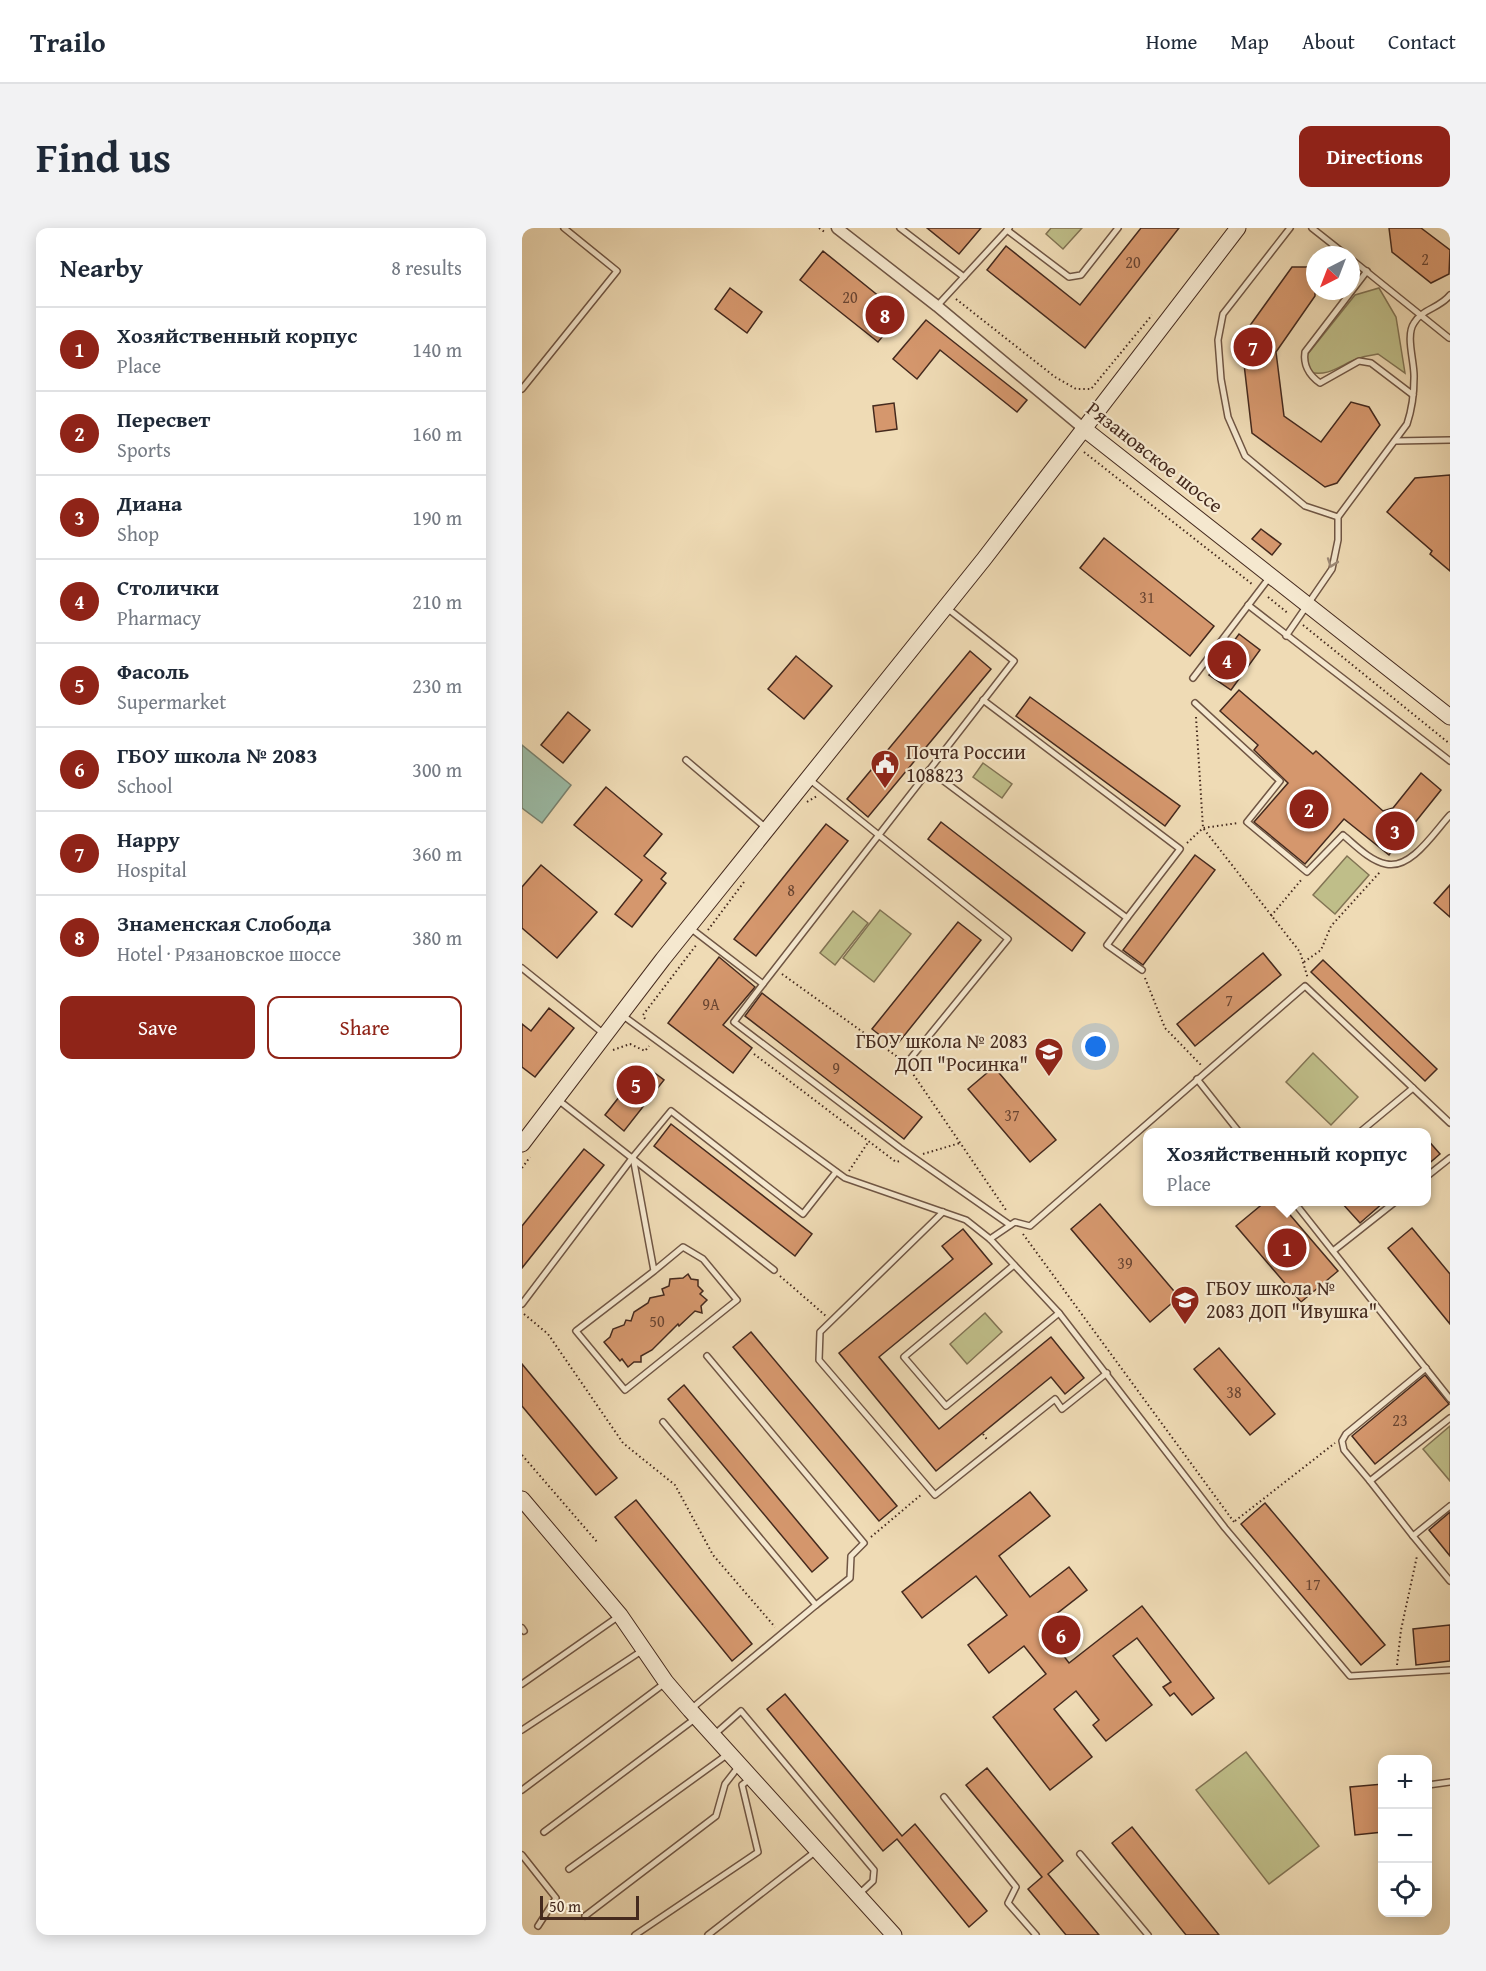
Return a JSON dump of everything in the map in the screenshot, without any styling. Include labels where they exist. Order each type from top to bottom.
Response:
[{"type":"street","points":[[522,1144],[555,1098],[689,927],[946,607],[1238,228]]},
{"type":"street","name":"Рязановское шоссе","points":[[832,231],[937,306],[1083,428],[1272,574],[1450,717]]},
{"type":"street","points":[[522,1498],[620,1615],[645,1648],[666,1682],[894,1935]]},
{"type":"lane","points":[[522,389],[617,271],[564,228]]},
{"type":"lane","points":[[900,228],[964,277]]},
{"type":"lane","points":[[937,306],[1008,229],[1069,277],[1075,277],[1081,274],[1118,228]]},
{"type":"lane","points":[[1290,228],[1223,314],[1218,340],[1221,379],[1228,417],[1245,456],[1305,506],[1338,517]]},
{"type":"lane","points":[[1312,228],[1335,246]]},
{"type":"lane","points":[[1360,266],[1450,339]]},
{"type":"lane","points":[[1367,271],[1305,352],[1304,362],[1313,378],[1320,383],[1359,361],[1371,363],[1413,395]]},
{"type":"lane","points":[[1286,636],[1310,604],[1332,568],[1338,540],[1338,517],[1407,424],[1413,407],[1415,379],[1412,325],[1420,314],[1445,302],[1450,295]]},
{"type":"lane","points":[[1395,441],[1450,440]]},
{"type":"lane","points":[[1193,678],[1272,574]]},
{"type":"lane","points":[[1248,605],[1450,761]]},
{"type":"lane","points":[[946,607],[1014,661],[734,1022],[900,1148],[1012,1224],[1030,1226],[1305,986],[1450,1123]]},
{"type":"lane","points":[[983,700],[1180,849],[1107,945],[1142,970]]},
{"type":"lane","points":[[1195,703],[1280,781],[1247,822],[1307,872],[1343,835],[1370,856],[1386,864],[1406,862],[1450,815]]},
{"type":"lane","points":[[686,760],[767,829]]},
{"type":"lane","points":[[929,770],[1127,918]]},
{"type":"lane","points":[[808,778],[1008,939],[906,1064]]},
{"type":"lane","points":[[689,927],[763,984]]},
{"type":"lane","points":[[522,968],[605,1035]]},
{"type":"lane","points":[[621,1014],[844,1178],[966,1220],[990,1239],[1059,1313],[1225,1528],[1350,1676],[1450,1670]]},
{"type":"lane","points":[[1197,1080],[1236,1128]]},
{"type":"lane","points":[[1365,1128],[1413,1088]]},
{"type":"lane","points":[[555,1098],[774,1270]]},
{"type":"lane","points":[[522,1304],[633,1157],[671,1111],[803,1214],[836,1172]]},
{"type":"lane","points":[[633,1157],[654,1271]]},
{"type":"lane","points":[[1431,1173],[1450,1158]]},
{"type":"lane","points":[[1297,1206],[1450,1399]]},
{"type":"lane","points":[[1333,1251],[1390,1206]]},
{"type":"lane","points":[[942,1212],[820,1332],[819,1360],[935,1495],[1054,1399],[1062,1409],[1107,1373]]},
{"type":"lane","points":[[990,1239],[1012,1224]]},
{"type":"lane","points":[[683,1247],[704,1259],[737,1300],[625,1390],[576,1331],[654,1271],[683,1247]]},
{"type":"lane","points":[[1014,1265],[904,1357],[946,1406],[1059,1313]]},
{"type":"lane","points":[[544,1832],[694,1714],[781,1634],[850,1578],[851,1556],[864,1543],[707,1356]]},
{"type":"lane","points":[[1426,1368],[1346,1434],[1342,1442],[1344,1450],[1450,1581]]},
{"type":"lane","points":[[1370,1481],[1450,1418]]},
{"type":"lane","points":[[663,1422],[816,1605]]},
{"type":"lane","points":[[1413,1536],[1450,1506]]},
{"type":"lane","points":[[522,1684],[620,1615]]},
{"type":"lane","points":[[522,1730],[645,1648]]},
{"type":"lane","points":[[522,1790],[666,1682]]},
{"type":"lane","points":[[713,1735],[741,1711],[874,1869],[873,1881],[857,1896]]},
{"type":"lane","points":[[569,1869],[735,1758]]},
{"type":"lane","points":[[585,1916],[716,1816],[735,1758]]},
{"type":"lane","points":[[635,1935],[758,1852],[742,1785],[752,1776]]},
{"type":"lane","points":[[1432,1784],[1450,1782]]},
{"type":"lane","points":[[944,1797],[1016,1887],[1008,1903],[1036,1935]]},
{"type":"lane","points":[[708,1935],[816,1851]]},
{"type":"lane","points":[[1080,1854],[1148,1935]]},
{"type":"lane","points":[[522,1855],[556,1898],[538,1926]]},
{"type":"path","points":[[819,228],[832,231]]},
{"type":"path","points":[[948,294],[1055,377],[1076,389],[1091,389],[1156,309]]},
{"type":"path","points":[[1195,703],[1203,828],[1300,952],[1309,977],[1305,986]]},
{"type":"path","points":[[1180,849],[1203,828],[1247,822]]},
{"type":"path","points":[[1304,962],[1321,950],[1331,927],[1386,864]]},
{"type":"path","points":[[1271,916],[1307,872]]},
{"type":"path","points":[[774,969],[906,1064],[1012,1224],[1234,1522]]},
{"type":"path","points":[[1142,970],[1165,1028],[1207,1071]]},
{"type":"path","points":[[844,1178],[869,1141]]},
{"type":"path","points":[[774,1270],[832,1321]]},
{"type":"path","points":[[522,1312],[548,1334],[622,1443],[675,1485],[713,1555],[781,1634]]},
{"type":"path","points":[[1225,1528],[1346,1434]]},
{"type":"path","points":[[522,1455],[598,1543]]},
{"type":"path","points":[[864,1543],[929,1488]]},
{"type":"path","points":[[1396,1674],[1401,1630],[1420,1545]]},
{"type":"shaded area","points":[[1051,228],[1082,228],[1063,249],[1046,234]]},
{"type":"shaded area","points":[[1379,288],[1396,317],[1405,373],[1378,354],[1357,359],[1327,372],[1309,372],[1307,355],[1351,300],[1360,300],[1360,294]]},
{"type":"shaded area","points":[[522,745],[571,785],[542,823],[522,808]]},
{"type":"shaded area","points":[[983,763],[1012,784],[1002,798],[973,777]]},
{"type":"shaded area","points":[[1347,856],[1369,875],[1335,914],[1313,895]]},
{"type":"shaded area","points":[[880,910],[911,934],[874,982],[843,958]]},
{"type":"shaded area","points":[[853,911],[868,923],[835,965],[820,953]]},
{"type":"shaded area","points":[[1313,1053],[1358,1097],[1331,1125],[1286,1082]]},
{"type":"shaded area","points":[[985,1313],[1002,1332],[967,1364],[950,1344]]},
{"type":"shaded area","points":[[1450,1426],[1450,1481],[1423,1449]]},
{"type":"shaded area","points":[[1246,1752],[1319,1846],[1269,1884],[1196,1790]]},
{"type":"building","points":[[927,228],[981,228],[959,254]]},
{"type":"building","points":[[1141,228],[1179,228],[1085,348],[987,270],[1006,246],[1080,305]]},
{"type":"building","points":[[1389,228],[1421,228],[1450,250],[1449,274],[1431,283],[1392,252]]},
{"type":"building","points":[[823,251],[901,314],[878,342],[800,280]]},
{"type":"building","points":[[1292,267],[1306,267],[1306,300],[1312,300],[1276,352],[1284,416],[1321,442],[1351,402],[1369,407],[1380,425],[1337,483],[1325,487],[1252,433],[1241,338]]},
{"type":"building","points":[[730,288],[762,312],[747,333],[715,309]]},
{"type":"building","points":[[926,320],[1027,400],[1017,412],[940,350],[917,379],[893,359]]},
{"type":"building","points":[[894,403],[897,429],[876,432],[873,406]]},
{"type":"building","points":[[1450,475],[1450,571],[1430,554],[1432,551],[1387,512],[1415,478]]},
{"type":"building","points":[[1261,529],[1281,544],[1272,555],[1252,539]]},
{"type":"building","points":[[1104,538],[1214,626],[1190,656],[1080,568]]},
{"type":"building","points":[[1239,634],[1260,650],[1231,690],[1209,675]]},
{"type":"building","points":[[970,651],[991,669],[868,817],[847,799]]},
{"type":"building","points":[[796,656],[832,686],[804,719],[768,689]]},
{"type":"building","points":[[1239,690],[1313,754],[1316,751],[1383,811],[1393,808],[1421,773],[1441,790],[1389,855],[1344,819],[1305,864],[1254,822],[1288,783],[1254,750],[1258,745],[1220,711]]},
{"type":"building","points":[[1030,697],[1180,806],[1165,826],[1016,716]]},
{"type":"building","points":[[568,712],[590,730],[563,763],[541,745]]},
{"type":"building","points":[[606,787],[662,834],[644,856],[666,873],[661,879],[666,883],[632,927],[615,914],[642,880],[574,825]]},
{"type":"building","points":[[941,822],[1085,933],[1072,951],[928,839]]},
{"type":"building","points":[[826,824],[848,841],[756,956],[734,939]]},
{"type":"building","points":[[1195,855],[1215,870],[1143,965],[1123,950]]},
{"type":"building","points":[[541,865],[597,912],[557,958],[522,928],[522,887]]},
{"type":"building","points":[[1450,885],[1450,917],[1434,903]]},
{"type":"building","points":[[958,922],[981,940],[895,1047],[872,1029]]},
{"type":"building","points":[[1263,953],[1281,975],[1195,1046],[1177,1024]]},
{"type":"building","points":[[719,957],[755,987],[723,1025],[752,1048],[733,1073],[668,1023]]},
{"type":"building","points":[[1323,960],[1437,1069],[1425,1081],[1311,972]]},
{"type":"building","points":[[762,993],[922,1117],[904,1139],[745,1016]]},
{"type":"building","points":[[549,1008],[574,1028],[535,1077],[522,1067],[522,1024],[531,1031]]},
{"type":"building","points":[[644,1065],[664,1080],[624,1131],[605,1115]]},
{"type":"building","points":[[994,1067],[1056,1140],[1030,1162],[968,1089]]},
{"type":"building","points":[[671,1124],[812,1234],[795,1256],[654,1146]]},
{"type":"building","points":[[1431,1144],[1440,1154],[1431,1162]]},
{"type":"building","points":[[584,1149],[604,1165],[522,1268],[522,1226]]},
{"type":"building","points":[[1100,1204],[1179,1297],[1150,1322],[1071,1229]]},
{"type":"building","points":[[1260,1206],[1282,1206],[1338,1271],[1301,1302],[1236,1226]]},
{"type":"building","points":[[1345,1206],[1379,1206],[1360,1223]]},
{"type":"building","points":[[1412,1228],[1450,1274],[1450,1324],[1388,1248]]},
{"type":"building","points":[[963,1229],[992,1264],[879,1357],[939,1429],[1051,1337],[1084,1378],[1065,1394],[1051,1377],[936,1471],[839,1353],[953,1259],[942,1246]]},
{"type":"building","points":[[688,1274],[691,1279],[698,1280],[698,1286],[703,1291],[700,1294],[707,1300],[701,1306],[702,1313],[695,1311],[652,1350],[641,1356],[641,1362],[634,1362],[628,1367],[604,1342],[610,1337],[613,1329],[624,1325],[626,1320],[631,1321],[634,1312],[648,1303],[650,1298],[664,1295],[662,1289],[669,1286],[670,1279],[683,1278]]},
{"type":"building","points":[[751,1332],[897,1506],[879,1521],[733,1347]]},
{"type":"building","points":[[1219,1348],[1275,1414],[1250,1435],[1194,1369]]},
{"type":"building","points":[[522,1364],[617,1478],[596,1495],[522,1406]]},
{"type":"building","points":[[1425,1375],[1449,1404],[1375,1464],[1352,1436]]},
{"type":"building","points":[[684,1385],[828,1558],[812,1572],[668,1399]]},
{"type":"building","points":[[1030,1492],[1050,1516],[999,1556],[1030,1597],[1069,1567],[1087,1590],[1041,1626],[1069,1663],[1142,1606],[1214,1698],[1192,1715],[1174,1693],[1170,1696],[1163,1687],[1171,1682],[1137,1638],[1113,1656],[1152,1705],[1106,1741],[1093,1725],[1099,1720],[1076,1691],[1054,1709],[1092,1757],[1050,1790],[993,1717],[1046,1674],[1024,1646],[989,1673],[968,1645],[1007,1615],[976,1576],[922,1618],[902,1592]]},
{"type":"building","points":[[636,1500],[752,1644],[732,1661],[615,1517]]},
{"type":"building","points":[[1265,1503],[1385,1645],[1361,1665],[1241,1524]]},
{"type":"building","points":[[1450,1512],[1450,1556],[1429,1530]]},
{"type":"building","points":[[1450,1625],[1450,1661],[1416,1665],[1413,1629]]},
{"type":"building","points":[[785,1694],[902,1836],[915,1824],[987,1911],[969,1927],[897,1839],[883,1851],[767,1709]]},
{"type":"building","points":[[987,1768],[1063,1861],[1048,1874],[1099,1935],[1066,1935],[1028,1889],[1042,1877],[966,1785]]},
{"type":"building","points":[[1378,1784],[1378,1833],[1355,1835],[1350,1787]]},
{"type":"building","points":[[1132,1827],[1219,1935],[1186,1935],[1112,1843]]},
{"type":"place","name":"Знаменская Слобода","points":[[885,315]]},
{"type":"place","name":"Happy","points":[[1253,347]]},
{"type":"place","name":"Столички","points":[[1227,660]]},
{"type":"place","name":"Почта России 108823","points":[[885,790]]},
{"type":"place","name":"Пересвет","points":[[1309,809]]},
{"type":"place","name":"Диана","points":[[1395,831]]},
{"type":"place","name":"ГБОУ школа № 2083 ДОП \"Росинка\"","points":[[1049,1078]]},
{"type":"place","name":"Фасоль","points":[[636,1085]]},
{"type":"place","name":"Хозяйственный корпус","points":[[1287,1248]]},
{"type":"place","name":"ГБОУ школа № 2083 ДОП \"Ивушка\"","points":[[1185,1326]]},
{"type":"place","name":"ГБОУ школа № 2083","points":[[1061,1635]]}]
